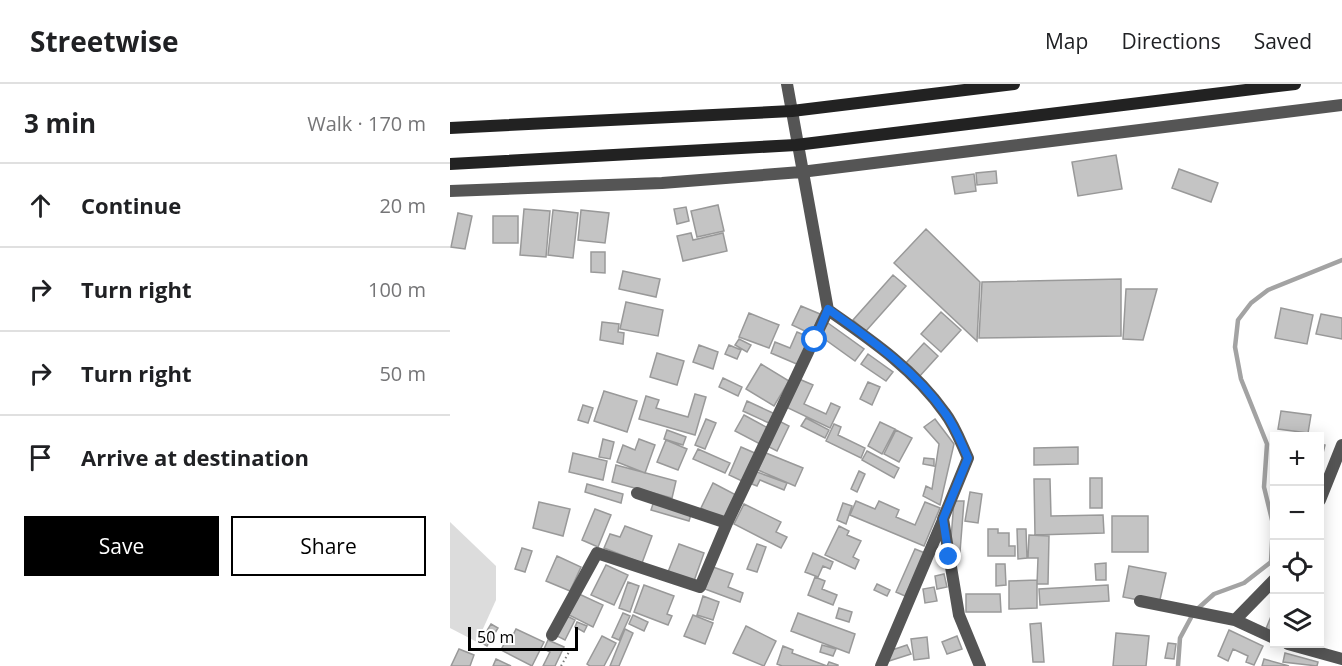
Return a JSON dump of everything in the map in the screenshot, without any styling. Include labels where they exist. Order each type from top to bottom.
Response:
[{"type":"main road","points":[[450,128],[792,111],[1014,84]]},
{"type":"main road","points":[[450,164],[796,145],[1294,84]]},
{"type":"street","points":[[552,635],[597,553],[700,587],[727,523],[828,309],[796,145],[787,84]]},
{"type":"street","points":[[450,191],[662,183],[801,172],[1342,105]]},
{"type":"street","points":[[828,309],[876,343],[919,379],[947,415],[968,458],[881,666]]},
{"type":"street","points":[[1324,490],[1342,446]]},
{"type":"street","points":[[637,493],[727,523]]},
{"type":"street","points":[[943,519],[959,615],[980,666]]},
{"type":"street","points":[[1234,620],[1270,585]]},
{"type":"street","points":[[1140,602],[1234,620],[1270,636]]},
{"type":"street","points":[[1302,648],[1342,659]]},
{"type":"path","points":[[561,666],[569,651]]},
{"type":"shaded area","points":[[450,522],[496,566],[496,600],[477,642],[450,628]]},
{"type":"building","points":[[1116,155],[1122,189],[1078,196],[1072,162]]},
{"type":"building","points":[[1179,169],[1218,183],[1211,202],[1172,188]]},
{"type":"building","points":[[996,171],[997,183],[977,185],[976,173]]},
{"type":"building","points":[[974,174],[976,191],[955,194],[952,177]]},
{"type":"building","points":[[718,205],[724,231],[697,237],[691,211]]},
{"type":"building","points":[[686,207],[689,221],[677,224],[674,209]]},
{"type":"building","points":[[524,209],[550,211],[546,257],[520,255]]},
{"type":"building","points":[[553,210],[578,213],[573,258],[548,255]]},
{"type":"building","points":[[581,210],[609,213],[605,243],[578,240]]},
{"type":"building","points":[[458,213],[472,216],[465,249],[451,247]]},
{"type":"building","points":[[493,216],[518,216],[518,243],[493,243]]},
{"type":"building","points":[[926,229],[980,282],[977,341],[894,263]]},
{"type":"building","points":[[691,233],[693,240],[723,233],[727,251],[683,261],[677,236]]},
{"type":"building","points":[[591,252],[605,252],[605,273],[591,272]]},
{"type":"building","points":[[623,271],[660,279],[656,297],[619,289]]},
{"type":"building","points":[[893,275],[906,286],[866,331],[853,320]]},
{"type":"building","points":[[1121,279],[1121,336],[979,338],[982,282]]},
{"type":"building","points":[[1126,289],[1157,289],[1143,340],[1123,339]]},
{"type":"building","points":[[626,302],[663,310],[658,336],[620,329]]},
{"type":"building","points":[[801,306],[820,314],[811,334],[792,325]]},
{"type":"building","points":[[1281,308],[1313,315],[1307,344],[1275,338]]},
{"type":"building","points":[[941,312],[961,330],[941,352],[921,334]]},
{"type":"building","points":[[749,313],[779,325],[769,348],[739,337]]},
{"type":"building","points":[[1321,314],[1342,318],[1342,339],[1316,334]]},
{"type":"building","points":[[602,322],[619,324],[618,332],[624,333],[623,344],[600,340]]},
{"type":"building","points":[[828,323],[864,349],[855,361],[819,335]]},
{"type":"building","points":[[797,332],[811,338],[799,365],[771,353],[775,342],[790,348]]},
{"type":"building","points":[[739,339],[751,345],[747,352],[735,345]]},
{"type":"building","points":[[924,343],[938,356],[919,377],[905,364]]},
{"type":"building","points":[[699,345],[718,352],[713,369],[693,362]]},
{"type":"building","points":[[729,345],[741,350],[737,359],[725,354]]},
{"type":"building","points":[[657,353],[684,361],[677,385],[650,377]]},
{"type":"building","points":[[868,354],[893,372],[886,381],[861,364]]},
{"type":"building","points":[[761,364],[789,381],[774,406],[746,389]]},
{"type":"building","points":[[723,378],[742,387],[738,396],[719,387]]},
{"type":"building","points":[[799,379],[813,385],[804,404],[826,414],[831,403],[840,407],[830,428],[786,407]]},
{"type":"building","points":[[868,382],[880,387],[872,405],[860,399]]},
{"type":"building","points":[[604,391],[637,401],[627,432],[594,421]]},
{"type":"building","points":[[695,394],[706,397],[695,435],[639,419],[646,396],[659,400],[656,408],[688,417]]},
{"type":"building","points":[[747,401],[775,414],[771,424],[743,411]]},
{"type":"building","points":[[583,405],[593,408],[588,423],[578,420]]},
{"type":"building","points":[[1281,411],[1311,415],[1308,432],[1278,429]]},
{"type":"building","points":[[744,415],[768,428],[760,444],[735,431]]},
{"type":"building","points":[[806,418],[829,430],[825,438],[801,426]]},
{"type":"building","points":[[706,419],[716,423],[705,449],[695,445]]},
{"type":"building","points":[[935,419],[954,444],[940,505],[923,496],[926,486],[932,489],[939,444],[924,427]]},
{"type":"building","points":[[779,421],[789,426],[777,451],[767,446]]},
{"type":"building","points":[[880,422],[895,429],[882,454],[868,446]]},
{"type":"building","points":[[834,424],[841,427],[838,435],[865,448],[861,458],[826,441]]},
{"type":"building","points":[[667,430],[686,437],[683,445],[664,439]]},
{"type":"building","points":[[896,430],[912,438],[899,462],[884,454]]},
{"type":"building","points":[[603,439],[614,442],[610,459],[599,457]]},
{"type":"building","points":[[639,439],[655,445],[645,473],[617,462],[623,445],[635,450]]},
{"type":"building","points":[[666,440],[687,449],[678,470],[657,462]]},
{"type":"building","points":[[741,447],[757,454],[744,482],[729,475]]},
{"type":"building","points":[[1078,447],[1078,464],[1034,465],[1034,448]]},
{"type":"building","points":[[698,449],[730,463],[725,473],[693,459]]},
{"type":"building","points":[[867,451],[899,468],[894,478],[862,460]]},
{"type":"building","points":[[573,453],[607,461],[603,480],[569,472]]},
{"type":"building","points":[[766,453],[803,468],[795,486],[758,470]]},
{"type":"building","points":[[924,458],[934,459],[934,466],[923,464]]},
{"type":"building","points":[[616,465],[676,481],[672,498],[612,482]]},
{"type":"building","points":[[859,471],[865,474],[857,492],[851,489]]},
{"type":"building","points":[[757,472],[787,483],[784,490],[760,480],[757,486],[752,484]]},
{"type":"building","points":[[1090,478],[1102,478],[1102,508],[1090,508]]},
{"type":"building","points":[[1034,479],[1050,479],[1051,516],[1103,515],[1104,533],[1035,535]]},
{"type":"building","points":[[713,483],[738,496],[725,520],[701,508]]},
{"type":"building","points":[[587,484],[623,494],[621,503],[585,492]]},
{"type":"building","points":[[970,492],[982,494],[978,523],[965,521]]},
{"type":"building","points":[[654,501],[692,511],[689,521],[651,510]]},
{"type":"building","points":[[856,501],[875,509],[879,501],[899,510],[896,517],[915,525],[925,502],[940,508],[924,546],[850,515]]},
{"type":"building","points":[[954,501],[964,501],[960,552],[950,551]]},
{"type":"building","points":[[539,502],[570,509],[563,536],[533,528]]},
{"type":"building","points":[[843,503],[852,506],[846,524],[837,520]]},
{"type":"building","points":[[744,504],[781,522],[776,532],[787,537],[781,548],[734,524]]},
{"type":"building","points":[[595,509],[611,515],[598,547],[582,540]]},
{"type":"building","points":[[1112,516],[1148,516],[1148,552],[1112,552]]},
{"type":"building","points":[[625,526],[652,536],[642,563],[604,548],[610,534],[620,537]]},
{"type":"building","points":[[839,526],[849,531],[847,535],[861,541],[853,557],[859,560],[855,569],[825,555]]},
{"type":"building","points":[[988,529],[998,529],[998,533],[1009,533],[1009,546],[1015,546],[1015,556],[988,556]]},
{"type":"building","points":[[1017,529],[1026,529],[1027,558],[1018,559]]},
{"type":"building","points":[[1029,535],[1049,536],[1048,584],[1037,584],[1038,558],[1028,558]]},
{"type":"building","points":[[679,544],[704,553],[694,581],[668,572]]},
{"type":"building","points":[[757,544],[766,547],[757,572],[747,569]]},
{"type":"building","points":[[522,548],[532,551],[525,572],[515,569]]},
{"type":"building","points":[[915,549],[925,553],[905,596],[896,592]]},
{"type":"building","points":[[813,553],[833,562],[830,569],[823,566],[818,577],[805,572]]},
{"type":"building","points":[[557,556],[581,567],[570,591],[546,581]]},
{"type":"building","points":[[1106,563],[1106,580],[1096,580],[1095,564]]},
{"type":"building","points":[[996,564],[1005,564],[1006,585],[996,586]]},
{"type":"building","points":[[606,565],[628,575],[614,605],[591,595]]},
{"type":"building","points":[[1129,566],[1166,573],[1159,604],[1123,597]]},
{"type":"building","points":[[713,567],[733,574],[728,587],[743,593],[740,602],[705,589]]},
{"type":"building","points":[[944,574],[947,587],[937,589],[935,576]]},
{"type":"building","points":[[815,577],[825,581],[822,589],[837,595],[833,605],[808,595]]},
{"type":"building","points":[[1037,580],[1037,608],[1009,609],[1009,581]]},
{"type":"building","points":[[628,582],[639,586],[630,612],[619,608]]},
{"type":"building","points":[[877,584],[890,590],[887,596],[874,590]]},
{"type":"building","points":[[644,585],[674,596],[667,614],[672,616],[668,625],[634,612]]},
{"type":"building","points":[[1108,585],[1109,601],[1040,605],[1039,589]]},
{"type":"building","points":[[934,587],[937,601],[925,603],[923,589]]},
{"type":"building","points":[[579,594],[603,605],[593,627],[569,615]]},
{"type":"building","points":[[966,594],[1000,594],[1001,612],[966,612]]},
{"type":"building","points":[[703,596],[719,602],[713,620],[697,615]]},
{"type":"building","points":[[839,608],[852,612],[849,622],[836,618]]},
{"type":"building","points":[[623,613],[630,616],[619,640],[612,637]]},
{"type":"building","points":[[798,613],[855,634],[849,653],[791,631]]},
{"type":"building","points":[[633,615],[648,622],[644,631],[629,624]]},
{"type":"building","points":[[693,615],[713,623],[705,644],[684,636]]},
{"type":"building","points":[[567,616],[575,620],[565,640],[557,636]]},
{"type":"building","points":[[1270,619],[1270,633],[1265,631]]},
{"type":"building","points":[[577,622],[587,626],[584,632],[575,627]]},
{"type":"building","points":[[1041,623],[1044,662],[1033,662],[1030,624]]},
{"type":"building","points":[[491,624],[498,628],[487,646],[480,642]]},
{"type":"building","points":[[746,626],[776,641],[764,666],[733,653]]},
{"type":"building","points":[[516,629],[544,642],[532,666],[501,650],[505,642],[509,643]]},
{"type":"building","points":[[625,629],[633,633],[619,666],[610,666]]},
{"type":"building","points":[[1229,630],[1263,646],[1254,665],[1246,662],[1248,656],[1233,649],[1228,661],[1218,656]]},
{"type":"building","points":[[1116,633],[1149,636],[1146,666],[1113,666]]},
{"type":"building","points":[[602,636],[616,643],[604,666],[590,666],[587,664]]},
{"type":"building","points":[[957,636],[962,649],[947,654],[942,642]]},
{"type":"building","points":[[927,637],[929,658],[914,660],[911,639]]},
{"type":"building","points":[[548,640],[564,647],[555,666],[543,666],[550,652],[544,649]]},
{"type":"building","points":[[1168,643],[1176,644],[1174,659],[1165,658]]},
{"type":"building","points":[[822,645],[836,649],[833,656],[820,652]]},
{"type":"building","points":[[907,645],[911,654],[889,661],[886,652]]},
{"type":"building","points":[[783,646],[793,650],[792,653],[827,666],[777,664]]},
{"type":"building","points":[[459,649],[474,655],[470,666],[451,666]]},
{"type":"building","points":[[1285,653],[1318,662],[1317,666],[1283,662]]},
{"type":"building","points":[[496,659],[511,666],[493,666]]},
{"type":"building","points":[[1264,659],[1289,666],[1262,666]]},
{"type":"building","points":[[829,662],[838,665],[838,666],[827,666]]},
{"type":"waterway","points":[[1178,666],[1180,638],[1194,612],[1214,594],[1244,583],[1271,562],[1273,524],[1264,487],[1267,444],[1241,379],[1235,347],[1238,320],[1251,303],[1268,290],[1342,260]]},
{"type":"route","points":[[815,340],[828,309],[876,343],[919,379],[947,415],[968,458],[943,519],[949,557]]}]
